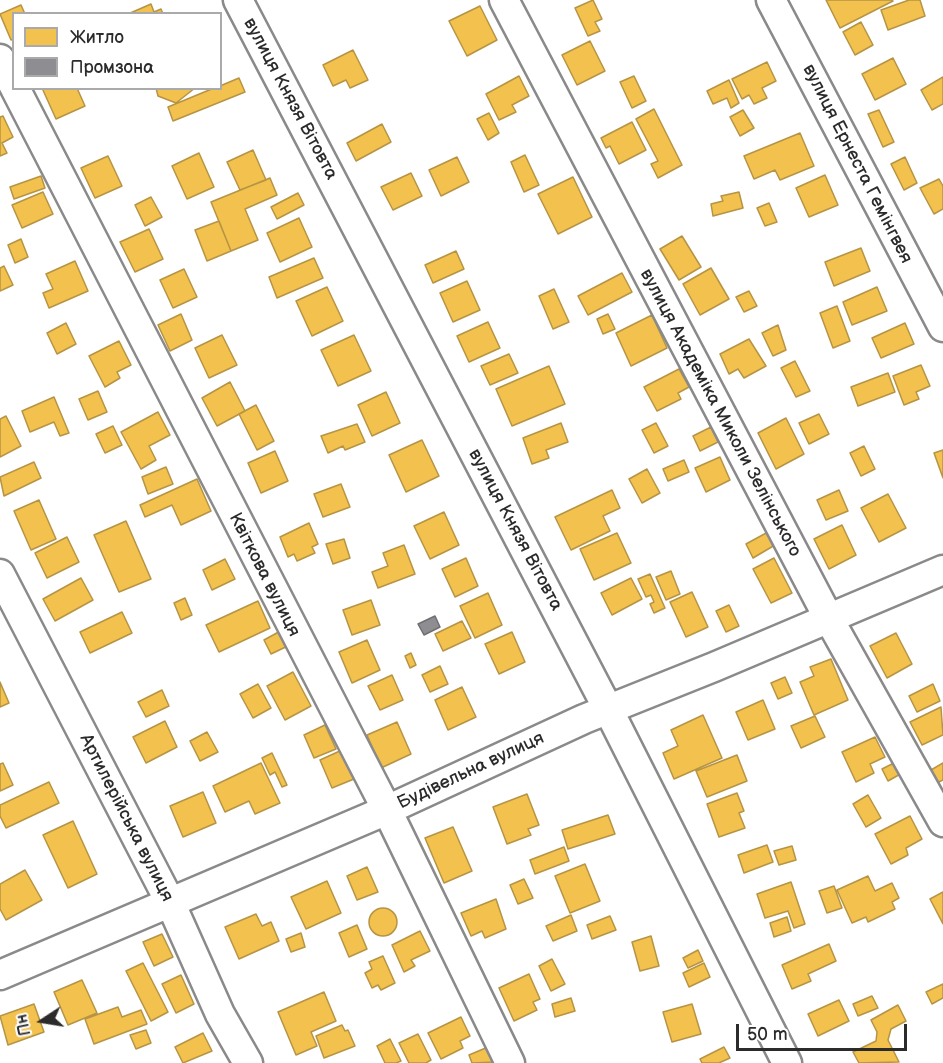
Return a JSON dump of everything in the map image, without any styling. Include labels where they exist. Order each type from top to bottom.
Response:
[{"type":"street","name":"вулиця Князя Вітовта","points":[[238,0],[608,709],[787,1063]]},
{"type":"street","name":"вулиця Академіка Миколи Зелінського","points":[[504,0],[829,619],[943,822]]},
{"type":"street","name":"вулиця Ернеста Гемінгвея","points":[[771,0],[943,327]]},
{"type":"street","name":"Квіткова вулиця","points":[[0,59],[12,83]]},
{"type":"street","name":"Квіткова вулиця","points":[[16,90],[387,810],[510,1063]]},
{"type":"street","name":"Будівельна вулиця","points":[[0,975],[387,810],[608,709],[943,570]]},
{"type":"street","name":"Артилерійська вулиця","points":[[0,574],[170,902],[220,1014],[248,1063]]},
{"type":"building: Житло","points":[[593,0],[602,19],[595,22],[600,31],[588,36],[575,8]]},
{"type":"building: Житло","points":[[826,0],[892,0],[893,1],[840,28]]},
{"type":"building: Житло","points":[[909,0],[920,0],[925,16],[888,30],[881,10]]},
{"type":"building: Житло","points":[[151,4],[154,12],[133,12]]},
{"type":"building: Житло","points":[[21,5],[24,12],[12,12],[12,40],[11,40],[0,14]]},
{"type":"building: Житло","points":[[480,6],[497,40],[467,56],[449,21]]},
{"type":"building: Житло","points":[[861,22],[873,45],[855,55],[843,32]]},
{"type":"building: Житло","points":[[590,41],[605,71],[577,85],[562,55]]},
{"type":"building: Житло","points":[[353,50],[368,80],[350,88],[346,80],[333,86],[323,65]]},
{"type":"building: Житло","points":[[893,58],[906,84],[875,100],[862,74]]},
{"type":"building: Житло","points":[[767,62],[776,81],[762,88],[767,98],[754,104],[749,95],[742,99],[732,79]]},
{"type":"building: Житло","points":[[519,76],[529,96],[512,105],[516,112],[499,120],[486,94]]},
{"type":"building: Житло","points":[[634,76],[646,101],[632,108],[620,82]]},
{"type":"building: Житло","points":[[943,77],[943,104],[932,110],[921,90]]},
{"type":"building: Житло","points":[[239,78],[245,92],[173,121],[168,107],[209,90],[222,90],[222,85]]},
{"type":"building: Житло","points":[[729,80],[739,103],[731,108],[727,98],[713,104],[707,91]]},
{"type":"building: Житло","points":[[43,90],[78,90],[85,106],[56,119]]},
{"type":"building: Житло","points":[[156,90],[192,90],[176,103],[158,96]]},
{"type":"building: Житло","points":[[654,109],[682,165],[658,178],[651,164],[658,161],[636,119]]},
{"type":"building: Житло","points":[[743,110],[754,128],[740,136],[730,117]]},
{"type":"building: Житло","points":[[879,110],[894,142],[883,147],[868,114]]},
{"type":"building: Житло","points":[[489,113],[499,133],[488,140],[477,119]]},
{"type":"building: Житло","points":[[3,116],[13,137],[2,143],[7,153],[0,156],[0,117]]},
{"type":"building: Житло","points":[[632,122],[646,150],[619,164],[610,146],[606,148],[601,138]]},
{"type":"building: Житло","points":[[382,124],[391,142],[356,161],[347,143]]},
{"type":"building: Житло","points":[[800,133],[814,166],[780,180],[775,170],[754,179],[744,156]]},
{"type":"building: Житло","points":[[253,150],[266,180],[240,190],[227,162]]},
{"type":"building: Житло","points":[[199,153],[214,187],[187,199],[172,166]]},
{"type":"building: Житло","points":[[525,155],[539,185],[524,192],[511,162]]},
{"type":"building: Житло","points":[[108,156],[122,186],[95,198],[81,168]]},
{"type":"building: Житло","points":[[457,157],[469,182],[441,196],[429,170]]},
{"type":"building: Житло","points":[[905,157],[917,183],[904,190],[891,164]]},
{"type":"building: Житло","points":[[411,173],[422,196],[393,210],[381,187]]},
{"type":"building: Житло","points":[[825,175],[838,205],[809,217],[796,188]]},
{"type":"building: Житло","points":[[41,176],[45,188],[14,199],[10,187]]},
{"type":"building: Житло","points":[[573,177],[592,217],[558,234],[538,194]]},
{"type":"building: Житло","points":[[270,178],[277,195],[245,209],[258,240],[231,251],[211,202]]},
{"type":"building: Житло","points":[[939,179],[943,186],[943,209],[934,214],[920,188]]},
{"type":"building: Житло","points":[[43,192],[53,214],[22,228],[12,205]]},
{"type":"building: Житло","points":[[739,192],[743,208],[713,216],[711,204],[723,201],[721,196]]},
{"type":"building: Житло","points":[[298,193],[304,205],[277,219],[271,207]]},
{"type":"building: Житло","points":[[151,197],[162,217],[145,226],[135,205]]},
{"type":"building: Житло","points":[[769,203],[777,222],[765,226],[757,208]]},
{"type":"building: Житло","points":[[299,218],[312,247],[280,262],[267,233]]},
{"type":"building: Житло","points":[[219,221],[231,251],[207,261],[195,230]]},
{"type":"building: Житло","points":[[149,229],[163,259],[135,272],[120,242]]},
{"type":"building: Житло","points":[[682,236],[701,267],[679,280],[660,249]]},
{"type":"building: Житло","points":[[21,239],[28,257],[15,263],[8,245]]},
{"type":"building: Житло","points":[[861,248],[870,271],[834,286],[825,262]]},
{"type":"building: Житло","points":[[456,251],[464,269],[433,283],[425,265]]},
{"type":"building: Житло","points":[[314,258],[323,278],[277,298],[269,277]]},
{"type":"building: Житло","points":[[75,261],[88,291],[49,308],[43,293],[53,289],[46,274]]},
{"type":"building: Житло","points":[[4,266],[13,285],[0,291],[0,268]]},
{"type":"building: Житло","points":[[711,268],[729,299],[700,315],[683,284]]},
{"type":"building: Житло","points":[[184,269],[197,297],[173,308],[160,280]]},
{"type":"building: Житло","points":[[622,273],[632,292],[588,315],[578,296]]},
{"type":"building: Житло","points":[[467,281],[480,310],[453,322],[440,293]]},
{"type":"building: Житло","points":[[327,287],[343,321],[312,336],[296,301]]},
{"type":"building: Житло","points":[[877,287],[887,311],[852,325],[843,302]]},
{"type":"building: Житло","points":[[554,289],[569,322],[553,329],[539,296]]},
{"type":"building: Житло","points":[[749,291],[757,306],[744,312],[736,297]]},
{"type":"building: Житло","points":[[837,306],[850,341],[833,348],[820,313]]},
{"type":"building: Житло","points":[[181,314],[192,340],[170,351],[158,325]]},
{"type":"building: Житло","points":[[608,314],[615,329],[603,334],[597,319]]},
{"type":"building: Житло","points":[[652,315],[667,348],[631,366],[616,333]]},
{"type":"building: Житло","points":[[488,322],[500,348],[469,362],[457,336]]},
{"type":"building: Житло","points":[[66,323],[76,344],[57,354],[47,333]]},
{"type":"building: Житло","points":[[905,323],[914,344],[881,358],[872,338]]},
{"type":"building: Житло","points":[[778,325],[786,350],[773,356],[762,333]]},
{"type":"building: Житло","points":[[222,335],[237,365],[209,378],[195,348]]},
{"type":"building: Житло","points":[[354,335],[371,371],[338,386],[321,350]]},
{"type":"building: Житло","points":[[749,339],[766,366],[744,378],[738,369],[729,374],[720,354]]},
{"type":"building: Житло","points":[[119,341],[131,365],[117,372],[120,378],[105,387],[89,356]]},
{"type":"building: Житло","points":[[509,354],[518,373],[490,385],[481,366]]},
{"type":"building: Житло","points":[[795,361],[810,391],[796,397],[781,368]]},
{"type":"building: Житло","points":[[921,365],[930,386],[916,392],[919,399],[904,405],[893,376]]},
{"type":"building: Житло","points":[[549,366],[565,404],[512,426],[496,389]]},
{"type":"building: Житло","points":[[679,369],[689,387],[678,393],[681,399],[657,411],[644,387]]},
{"type":"building: Житло","points":[[888,373],[895,392],[858,406],[851,387]]},
{"type":"building: Житло","points":[[230,382],[245,411],[217,426],[202,398]]},
{"type":"building: Житло","points":[[98,391],[107,412],[88,420],[79,399]]},
{"type":"building: Житло","points":[[386,392],[400,423],[372,436],[358,405]]},
{"type":"building: Житло","points":[[54,397],[69,433],[60,436],[54,422],[30,432],[22,411]]},
{"type":"building: Житло","points":[[256,405],[274,441],[257,450],[239,414]]},
{"type":"building: Житло","points":[[158,412],[170,435],[149,446],[156,460],[141,469],[121,432]]},
{"type":"building: Житло","points":[[819,414],[829,434],[809,444],[799,423]]},
{"type":"building: Житло","points":[[6,416],[21,446],[0,457],[0,419]]},
{"type":"building: Житло","points":[[786,418],[804,454],[776,469],[758,433]]},
{"type":"building: Житло","points":[[561,423],[568,442],[546,450],[549,458],[532,464],[523,438]]},
{"type":"building: Житло","points":[[656,423],[668,446],[654,453],[642,430]]},
{"type":"building: Житло","points":[[357,424],[365,442],[345,450],[343,446],[328,453],[321,436]]},
{"type":"building: Житло","points":[[113,426],[122,445],[105,453],[96,434]]},
{"type":"building: Житло","points":[[711,427],[718,442],[700,451],[693,436]]},
{"type":"building: Житло","points":[[422,440],[439,476],[406,492],[389,455]]},
{"type":"building: Житло","points":[[864,446],[875,469],[861,476],[850,453]]},
{"type":"building: Житло","points":[[943,450],[943,478],[934,453]]},
{"type":"building: Житло","points":[[275,451],[288,481],[261,493],[248,463]]},
{"type":"building: Житло","points":[[720,457],[730,480],[706,492],[695,468]]},
{"type":"building: Житло","points":[[684,460],[689,472],[668,481],[663,469]]},
{"type":"building: Житло","points":[[34,462],[41,478],[4,496],[0,477]]},
{"type":"building: Житло","points":[[166,467],[173,484],[148,494],[142,477]]},
{"type":"building: Житло","points":[[647,469],[660,493],[642,503],[629,479]]},
{"type":"building: Житло","points":[[197,479],[211,511],[181,525],[172,505],[145,517],[140,505]]},
{"type":"building: Житло","points":[[341,484],[350,507],[323,517],[314,494]]},
{"type":"building: Житло","points":[[612,490],[620,508],[603,516],[610,531],[571,550],[555,517]]},
{"type":"building: Житло","points":[[839,490],[848,511],[826,520],[817,500]]},
{"type":"building: Житло","points":[[888,494],[906,528],[879,542],[861,508]]},
{"type":"building: Житло","points":[[39,500],[56,539],[31,550],[14,511]]},
{"type":"building: Житло","points":[[444,512],[459,545],[430,559],[414,526]]},
{"type":"building: Житло","points":[[126,521],[151,579],[119,592],[94,535]]},
{"type":"building: Житло","points":[[309,523],[318,544],[312,547],[315,553],[297,561],[294,554],[288,557],[280,537]]},
{"type":"building: Житло","points":[[842,525],[856,555],[829,569],[814,539]]},
{"type":"building: Житло","points":[[768,532],[775,545],[753,558],[746,544]]},
{"type":"building: Житло","points":[[617,533],[631,563],[594,580],[580,549]]},
{"type":"building: Житло","points":[[67,537],[79,562],[47,578],[35,553]]},
{"type":"building: Житло","points":[[344,539],[350,558],[333,564],[326,544]]},
{"type":"building: Житло","points":[[404,545],[415,574],[378,588],[372,572],[388,566],[383,553]]},
{"type":"building: Житло","points":[[466,558],[478,586],[455,597],[442,569]]},
{"type":"building: Житло","points":[[774,558],[792,593],[771,603],[753,569]]},
{"type":"building: Житло","points":[[225,559],[235,579],[212,590],[203,570]]},
{"type":"building: Житло","points":[[671,571],[680,594],[666,600],[656,577]]},
{"type":"building: Житло","points":[[650,574],[665,608],[654,613],[650,604],[654,602],[651,595],[646,597],[638,579]]},
{"type":"building: Житло","points":[[81,578],[93,600],[55,621],[43,599]]},
{"type":"building: Житло","points":[[631,578],[642,599],[612,615],[601,593]]},
{"type":"building: Житло","points":[[692,592],[708,627],[686,637],[670,602]]},
{"type":"building: Житло","points":[[488,593],[502,625],[475,638],[460,606]]},
{"type":"building: Житло","points":[[185,598],[192,615],[181,620],[174,603]]},
{"type":"building: Житло","points":[[371,600],[380,625],[352,635],[343,610]]},
{"type":"building: Житло","points":[[258,601],[270,628],[219,652],[206,625]]},
{"type":"building: Житло","points":[[729,605],[739,626],[726,632],[716,611]]},
{"type":"building: Житло","points":[[122,612],[132,633],[90,653],[80,632]]},
{"type":"building: Житло","points":[[462,621],[471,638],[443,651],[435,634]]},
{"type":"building: Житло","points":[[284,629],[292,644],[271,654],[264,640]]},
{"type":"building: Житло","points":[[512,632],[525,662],[499,674],[485,644]]},
{"type":"building: Житло","points":[[896,633],[912,664],[887,678],[870,646]]},
{"type":"building: Житло","points":[[367,640],[380,670],[352,683],[339,652]]},
{"type":"building: Житло","points":[[411,653],[416,665],[410,668],[405,656]]},
{"type":"building: Житло","points":[[831,659],[848,700],[814,715],[800,682],[814,676],[810,667]]},
{"type":"building: Житло","points":[[440,666],[448,684],[430,692],[422,675]]},
{"type":"building: Житло","points":[[293,672],[311,706],[285,720],[267,686]]},
{"type":"building: Житло","points":[[392,675],[403,700],[380,710],[368,686]]},
{"type":"building: Житло","points":[[785,677],[792,693],[778,699],[771,683]]},
{"type":"building: Житло","points":[[0,682],[9,703],[0,707]]},
{"type":"building: Житло","points":[[258,684],[271,708],[253,718],[240,694]]},
{"type":"building: Житло","points":[[933,684],[940,701],[917,712],[909,696]]},
{"type":"building: Житло","points":[[462,687],[476,717],[448,730],[435,700]]},
{"type":"building: Житло","points":[[162,690],[169,706],[146,717],[138,702]]},
{"type":"building: Житло","points":[[763,700],[775,729],[748,740],[736,712]]},
{"type":"building: Житло","points":[[941,707],[943,735],[922,745],[910,722]]},
{"type":"building: Житло","points":[[703,715],[722,758],[674,779],[663,753],[678,746],[671,730]]},
{"type":"building: Житло","points":[[815,716],[825,737],[801,748],[791,726]]},
{"type":"building: Житло","points":[[165,721],[177,747],[146,763],[133,737]]},
{"type":"building: Житло","points":[[397,722],[411,754],[381,768],[367,735]]},
{"type":"building: Житло","points":[[325,725],[336,749],[314,758],[304,735]]},
{"type":"building: Житло","points":[[207,732],[218,752],[200,761],[190,741]]},
{"type":"building: Житло","points":[[875,737],[885,757],[870,764],[874,773],[856,782],[842,752]]},
{"type":"building: Житло","points":[[342,750],[354,779],[332,788],[320,760]]},
{"type":"building: Житло","points":[[272,753],[287,785],[282,787],[275,772],[270,775],[262,758]]},
{"type":"building: Житло","points":[[737,755],[747,781],[707,797],[696,771]]},
{"type":"building: Житло","points":[[898,761],[904,772],[888,781],[882,769]]},
{"type":"building: Житло","points":[[3,763],[13,785],[0,791],[0,764]]},
{"type":"building: Житло","points":[[261,763],[280,803],[255,814],[249,801],[225,812],[213,786]]},
{"type":"building: Житло","points":[[943,763],[943,780],[937,783],[931,770]]},
{"type":"building: Житло","points":[[49,782],[59,803],[6,828],[0,816],[0,805]]},
{"type":"building: Житло","points":[[203,792],[216,823],[183,837],[170,806]]},
{"type":"building: Житло","points":[[737,793],[744,811],[739,813],[745,828],[719,837],[707,804]]},
{"type":"building: Житло","points":[[527,794],[539,825],[528,829],[531,835],[507,844],[493,807]]},
{"type":"building: Житло","points":[[868,795],[881,818],[866,827],[853,804]]},
{"type":"building: Житло","points":[[608,815],[615,834],[568,849],[562,830]]},
{"type":"building: Житло","points":[[910,816],[922,839],[906,848],[908,855],[891,864],[875,834]]},
{"type":"building: Житло","points":[[73,821],[97,874],[68,888],[43,835]]},
{"type":"building: Житло","points":[[453,827],[472,871],[444,883],[425,838]]},
{"type":"building: Житло","points":[[767,845],[773,862],[744,873],[738,855]]},
{"type":"building: Житло","points":[[792,846],[796,860],[779,865],[774,851]]},
{"type":"building: Житло","points":[[564,847],[569,861],[535,874],[530,860]]},
{"type":"building: Житло","points":[[585,864],[600,901],[570,913],[555,876]]},
{"type":"building: Житло","points":[[367,867],[378,892],[357,900],[347,876]]},
{"type":"building: Житло","points":[[25,870],[42,900],[6,920],[0,909],[0,884]]},
{"type":"building: Житло","points":[[868,876],[875,891],[892,883],[899,898],[892,902],[895,909],[868,922],[866,917],[852,923],[837,890]]},
{"type":"building: Житло","points":[[524,879],[533,898],[518,904],[510,885]]},
{"type":"building: Житло","points":[[327,881],[341,913],[306,929],[291,897]]},
{"type":"building: Житло","points":[[791,882],[805,924],[794,928],[788,911],[765,918],[757,894]]},
{"type":"building: Житло","points":[[834,886],[842,908],[827,913],[819,891]]},
{"type":"building: Житло","points":[[943,892],[943,924],[930,899]]},
{"type":"building: Житло","points":[[496,899],[506,929],[485,938],[482,931],[471,936],[461,913]]},
{"type":"building: Житло","points":[[383,908],[393,912],[397,922],[393,932],[383,936],[373,932],[369,922],[373,912]]},
{"type":"building: Житло","points":[[256,914],[262,926],[271,922],[279,941],[239,959],[225,927]]},
{"type":"building: Житло","points":[[571,915],[577,931],[553,941],[546,926]]},
{"type":"building: Житло","points":[[610,916],[616,930],[592,939],[587,925]]},
{"type":"building: Житло","points":[[787,917],[791,931],[774,937],[770,923]]},
{"type":"building: Житло","points":[[357,925],[367,949],[349,957],[339,933]]},
{"type":"building: Житло","points":[[420,931],[430,951],[411,960],[415,966],[404,972],[392,945]]},
{"type":"building: Житло","points":[[301,933],[305,947],[291,952],[286,939]]},
{"type":"building: Житло","points":[[162,934],[173,957],[154,966],[143,942]]},
{"type":"building: Житло","points":[[651,936],[659,966],[640,971],[632,942]]},
{"type":"building: Житло","points":[[829,944],[836,961],[808,974],[811,981],[792,989],[782,965]]},
{"type":"building: Житло","points":[[698,950],[703,961],[688,968],[683,958]]},
{"type":"building: Житло","points":[[383,956],[395,983],[381,990],[378,985],[372,988],[365,973],[372,969],[369,962]]},
{"type":"building: Житло","points":[[552,959],[565,984],[551,991],[539,966]]},
{"type":"building: Житло","points":[[143,963],[168,1012],[151,1021],[126,971]]},
{"type":"building: Житло","points":[[704,963],[710,977],[689,987],[683,973]]},
{"type":"building: Житло","points":[[529,974],[540,999],[533,1002],[537,1010],[514,1021],[499,988]]},
{"type":"building: Житло","points":[[181,975],[194,1004],[176,1013],[162,984]]},
{"type":"building: Житло","points":[[82,980],[97,1013],[68,1025],[54,992]]},
{"type":"building: Житло","points":[[943,984],[943,998],[932,1004],[926,992]]},
{"type":"building: Житло","points":[[324,992],[336,1021],[311,1032],[317,1046],[296,1055],[278,1012]]},
{"type":"building: Житло","points":[[872,996],[878,1008],[858,1016],[853,1004]]},
{"type":"building: Житло","points":[[571,998],[575,1011],[555,1017],[552,1004]]},
{"type":"building: Житло","points":[[839,1000],[849,1021],[818,1036],[808,1014]]},
{"type":"building: Житло","points":[[34,1004],[44,1032],[8,1045],[0,1016]]},
{"type":"building: Житло","points":[[692,1004],[701,1034],[672,1042],[663,1012]]},
{"type":"building: Житло","points":[[898,1005],[906,1021],[891,1029],[888,1040],[899,1062],[859,1063],[853,1052],[876,1041],[877,1032],[871,1020]]},
{"type":"building: Житло","points":[[118,1007],[122,1017],[141,1010],[147,1024],[94,1044],[85,1019]]},
{"type":"building: Житло","points":[[461,1017],[470,1036],[460,1041],[463,1048],[441,1059],[428,1033]]},
{"type":"building: Житло","points":[[342,1025],[345,1031],[348,1030],[355,1046],[324,1058],[316,1036]]},
{"type":"building: Житло","points":[[146,1030],[151,1043],[136,1049],[130,1035]]},
{"type":"building: Житло","points":[[203,1033],[212,1051],[183,1063],[175,1047]]},
{"type":"building: Житло","points":[[418,1034],[431,1060],[426,1063],[409,1063],[399,1043]]},
{"type":"building: Житло","points":[[390,1039],[401,1061],[396,1063],[385,1063],[377,1046]]},
{"type":"building: Житло","points":[[488,1047],[495,1062],[472,1063],[469,1055]]},
{"type":"building: Житло","points":[[724,1047],[730,1058],[719,1063],[702,1063],[700,1059]]},
{"type":"building: Промзона","points":[[435,616],[440,627],[424,635],[418,624]]}]
